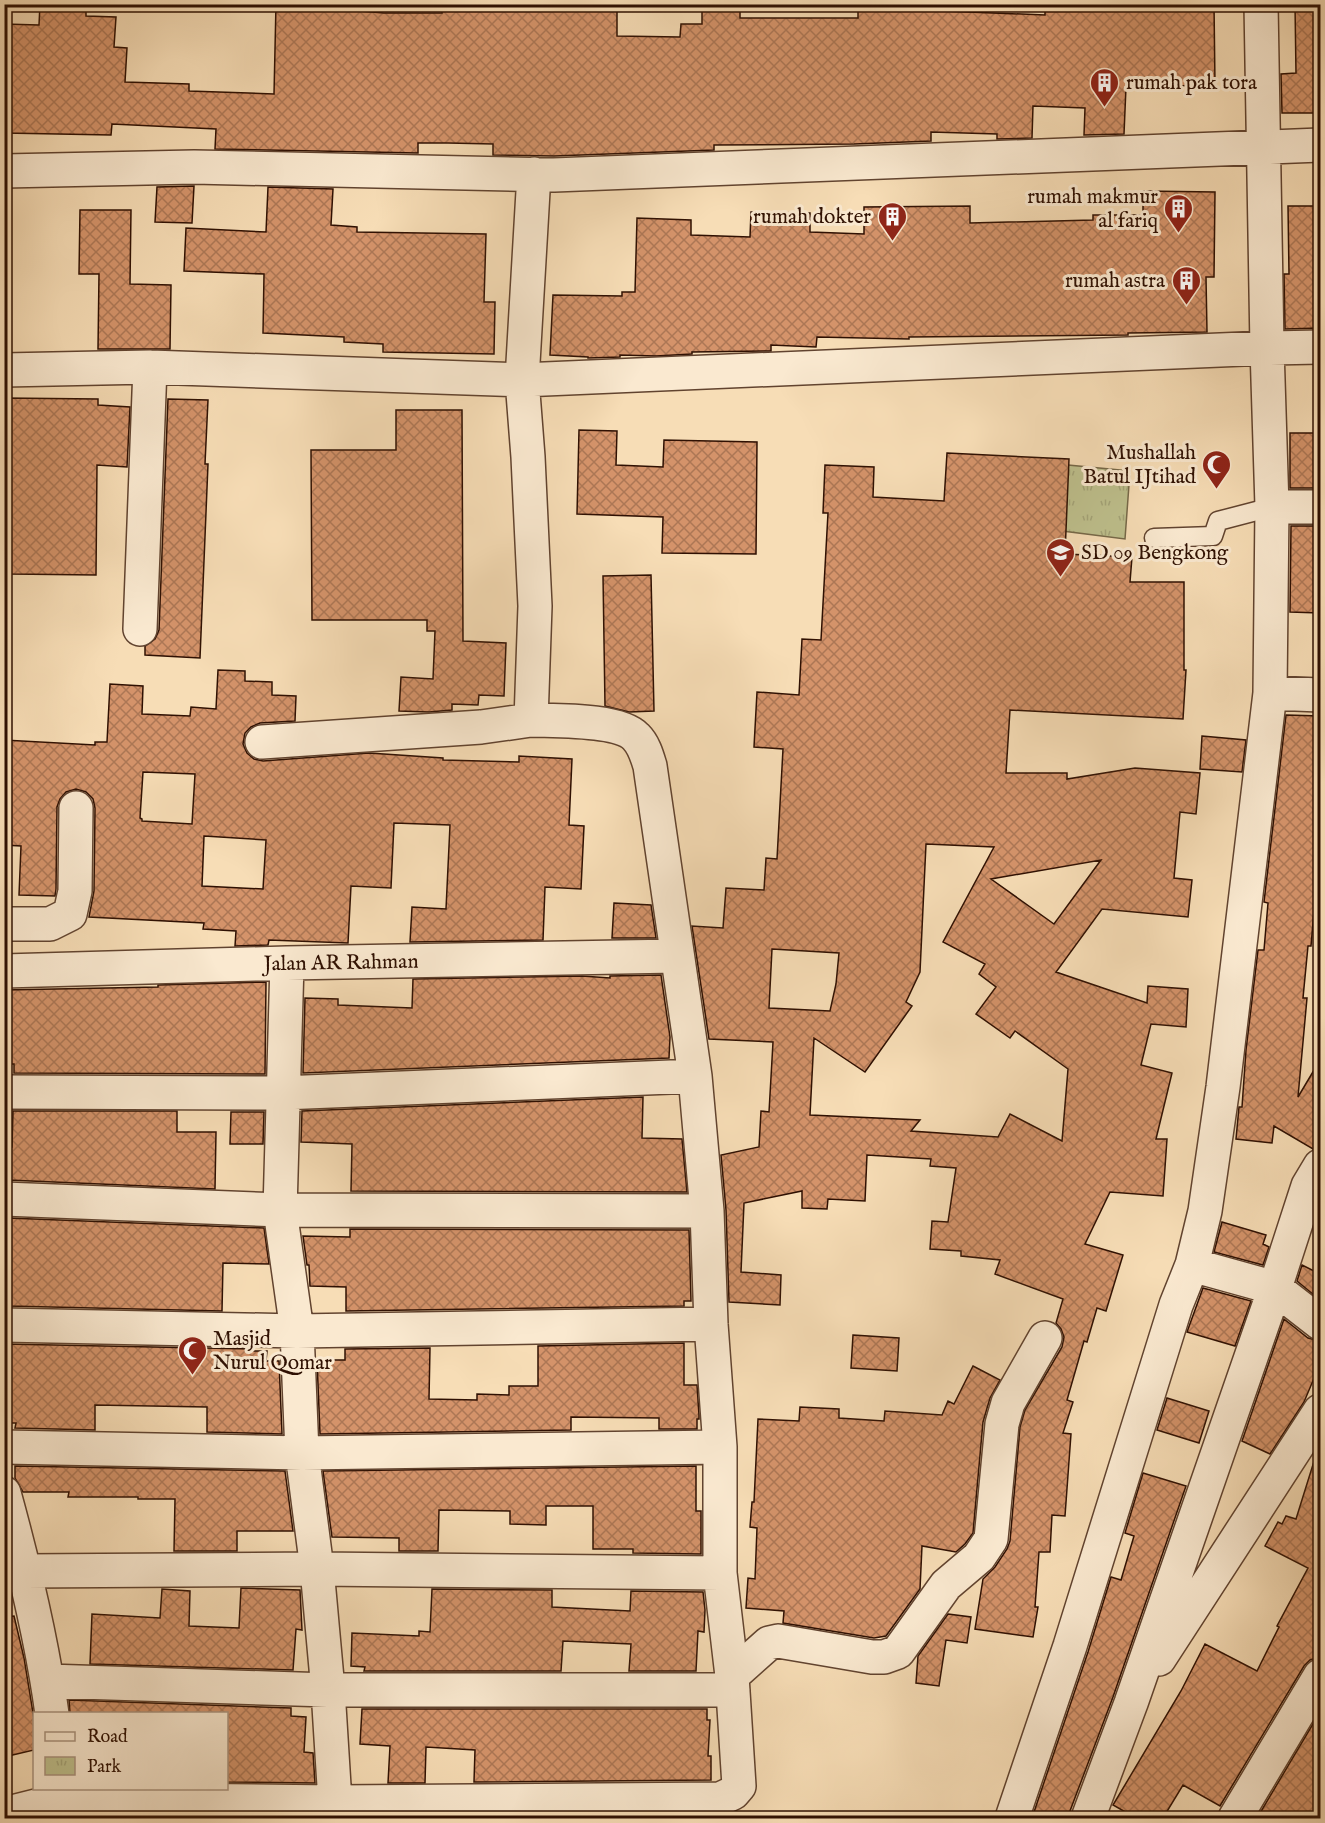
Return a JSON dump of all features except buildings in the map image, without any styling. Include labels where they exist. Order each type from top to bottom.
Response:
[{"type":"street","points":[[1012,1818],[1070,1646],[1176,1305],[1192,1265],[1205,1211],[1270,693],[1272,507],[1261,4]]},
{"type":"street","points":[[4,171],[194,167],[554,175],[1320,145]]},
{"type":"street","points":[[531,720],[535,606],[522,380],[534,174]]},
{"type":"street","points":[[4,370],[150,367],[522,380],[1320,347]]},
{"type":"street","points":[[140,629],[150,367]]},
{"type":"street","points":[[1272,507],[1320,507]]},
{"type":"street","points":[[1270,693],[1320,695]]},
{"type":"street","points":[[4,1814],[63,1794],[335,1802],[720,1799],[734,1793],[739,1786],[733,1683],[720,1573],[720,1447],[711,1324],[707,1210],[695,1076],[650,766],[644,748],[634,735],[602,723],[531,720],[481,727],[262,742]]},
{"type":"street","points":[[4,924],[50,924],[70,914],[75,891],[76,808]]},
{"type":"street","name":"Jalan AR Rahman","points":[[4,971],[677,956]]},
{"type":"street","points":[[287,963],[280,1210],[297,1331],[302,1453],[317,1569],[335,1802]]},
{"type":"street","points":[[4,1092],[282,1094],[695,1076]]},
{"type":"street","points":[[1088,1818],[1131,1703],[1275,1288],[1308,1186],[1320,1166]]},
{"type":"street","points":[[4,1198],[280,1210],[707,1210]]},
{"type":"street","points":[[1192,1265],[1275,1288],[1320,1323]]},
{"type":"street","points":[[4,1326],[297,1331],[711,1324]]},
{"type":"street","points":[[48,1681],[328,1690],[733,1683],[769,1643],[778,1641],[884,1657],[898,1652],[946,1585],[979,1557],[991,1539],[1002,1424],[1008,1403],[1046,1338]]},
{"type":"street","points":[[1131,1703],[1320,1411]]},
{"type":"street","points":[[4,1447],[302,1453],[720,1447]]},
{"type":"street","points":[[4,1493],[25,1570],[48,1681],[52,1712]]},
{"type":"street","points":[[25,1570],[317,1569],[720,1573]]},
{"type":"street","points":[[1235,1818],[1320,1676]]},
{"type":"lane","points":[[1155,538],[1213,536],[1218,521],[1272,507]]},
{"type":"green space","points":[[974,456],[1130,471],[1125,539],[960,518]]},
{"type":"place","name":"rumah pak tora","points":[[1105,108]]},
{"type":"place","name":"rumah makmur al fariq","points":[[1179,234]]},
{"type":"place","name":"rumah dokter","points":[[892,242]]},
{"type":"place","name":"rumah astra","points":[[1186,306]]},
{"type":"place","name":"Mushallah Batul IJtihad","points":[[1217,490]]},
{"type":"place","name":"SD 09 Bengkong","points":[[1060,578]]},
{"type":"place","name":"Masjid Nurul Qomar","points":[[192,1376]]}]
